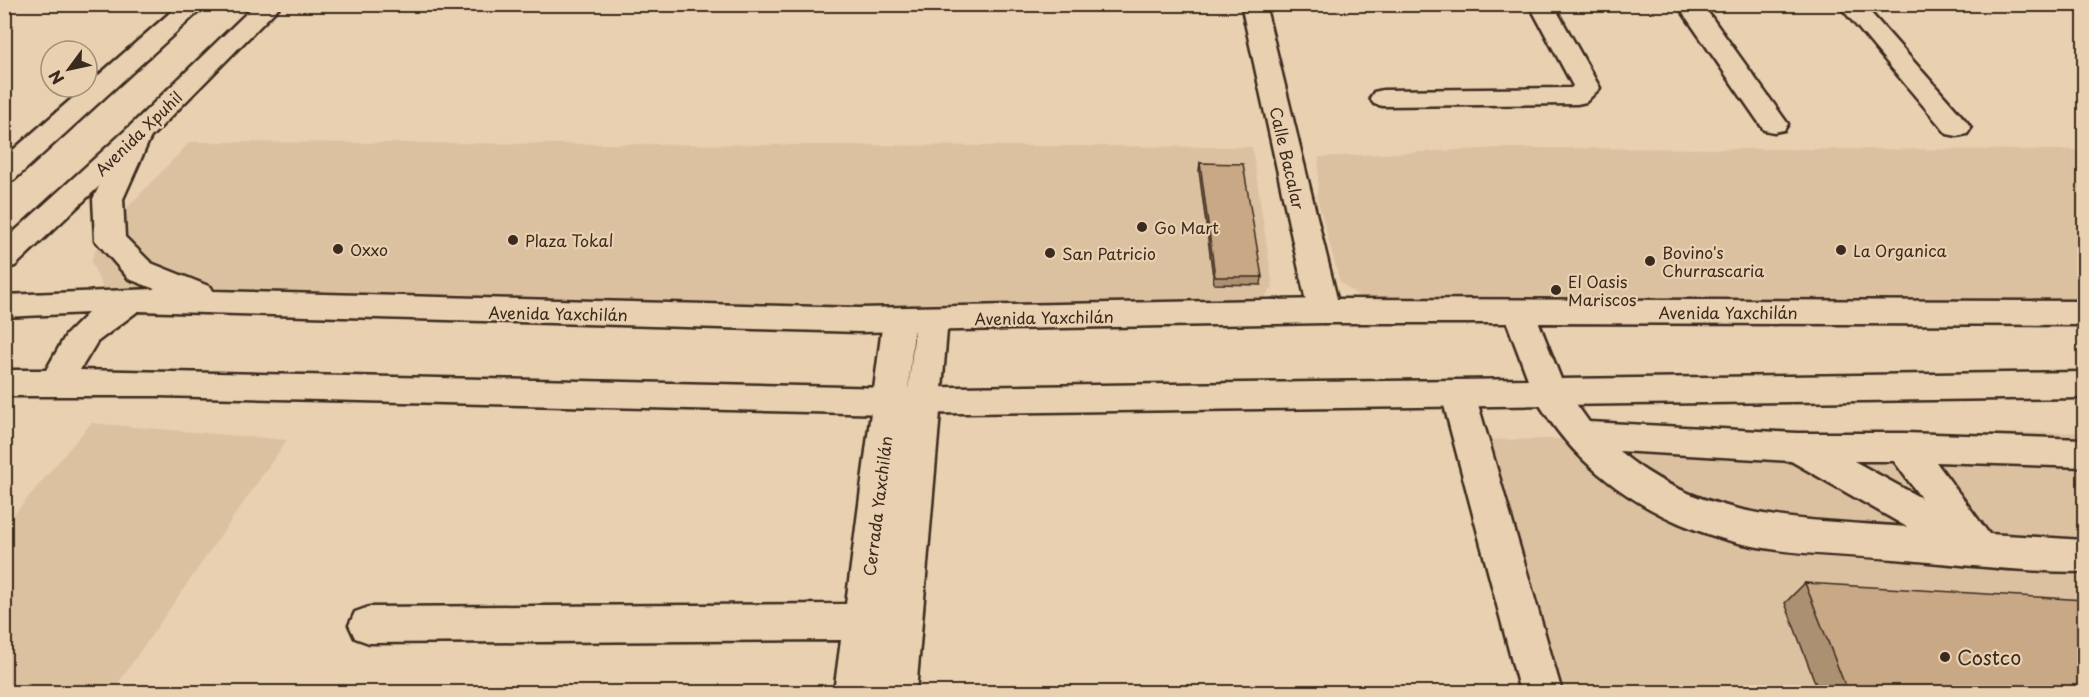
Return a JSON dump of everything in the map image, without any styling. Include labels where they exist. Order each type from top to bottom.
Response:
[{"type":"main road","points":[[4,174],[195,4]]},
{"type":"main road","name":"Avenida Xpuhil","points":[[4,259],[138,134],[270,4]]},
{"type":"main road","name":"Calle Bacalar","points":[[1252,4],[1324,311]]},
{"type":"main road","points":[[1383,98],[1577,96],[1587,88],[1541,4]]},
{"type":"main road","points":[[1689,4],[1774,124]]},
{"type":"main road","points":[[1850,4],[1957,128]]},
{"type":"main road","points":[[138,134],[108,199],[110,240],[140,270],[221,304]]},
{"type":"main road","points":[[4,396],[52,382],[79,338],[107,315],[133,300]]},
{"type":"main road","name":"Avenida Yaxchilán","points":[[4,306],[133,300],[916,320],[1324,311],[2085,313]]},
{"type":"main road","points":[[1518,311],[1550,393],[1579,435],[1618,469],[1651,491],[1707,519],[1759,531],[1981,550],[2085,555]]},
{"type":"main road","name":"Cerrada Yaxchilán","points":[[895,693],[907,401],[916,320]]},
{"type":"main road","points":[[4,383],[52,382],[907,401],[2085,385]]},
{"type":"main road","points":[[1458,394],[1541,693]]},
{"type":"main road","name":"Cerrada Yaxchilán","points":[[855,693],[863,622],[907,401]]},
{"type":"main road","points":[[1579,435],[1797,447],[1904,447],[2085,453]]},
{"type":"main road","points":[[1797,447],[1981,550]]},
{"type":"main road","points":[[1904,447],[1981,550]]},
{"type":"main road","points":[[369,625],[863,622]]},
{"type":"shaded area","points":[[190,142],[1252,147],[1273,287],[1261,302],[1235,308],[134,315],[104,291],[91,261],[103,233]]},
{"type":"shaded area","points":[[1500,148],[2084,150],[2084,318],[1415,314],[1374,308],[1340,282],[1317,198],[1319,157]]},
{"type":"shaded area","points":[[91,423],[287,440],[112,692],[5,692],[5,525]]},
{"type":"shaded area","points":[[2084,432],[2084,692],[1558,692],[1470,440]]},
{"type":"building","points":[[1200,163],[1243,164],[1262,277],[1215,277]]},
{"type":"building","name":"Costco","points":[[1805,583],[2085,600],[2085,693],[1848,693]]},
{"type":"place","name":"Go Mart","points":[[1142,227]]},
{"type":"place","name":"Plaza Tokal","points":[[513,240]]},
{"type":"place","name":"Oxxo","points":[[338,249]]},
{"type":"place","name":"La Organica","points":[[1841,250]]},
{"type":"place","name":"San Patricio","points":[[1050,253]]},
{"type":"place","name":"Bovino's Churrascaria","points":[[1650,261]]},
{"type":"place","name":"El Oasis Mariscos","points":[[1556,290]]},
{"type":"place","name":"Costco","points":[[1945,657]]}]
